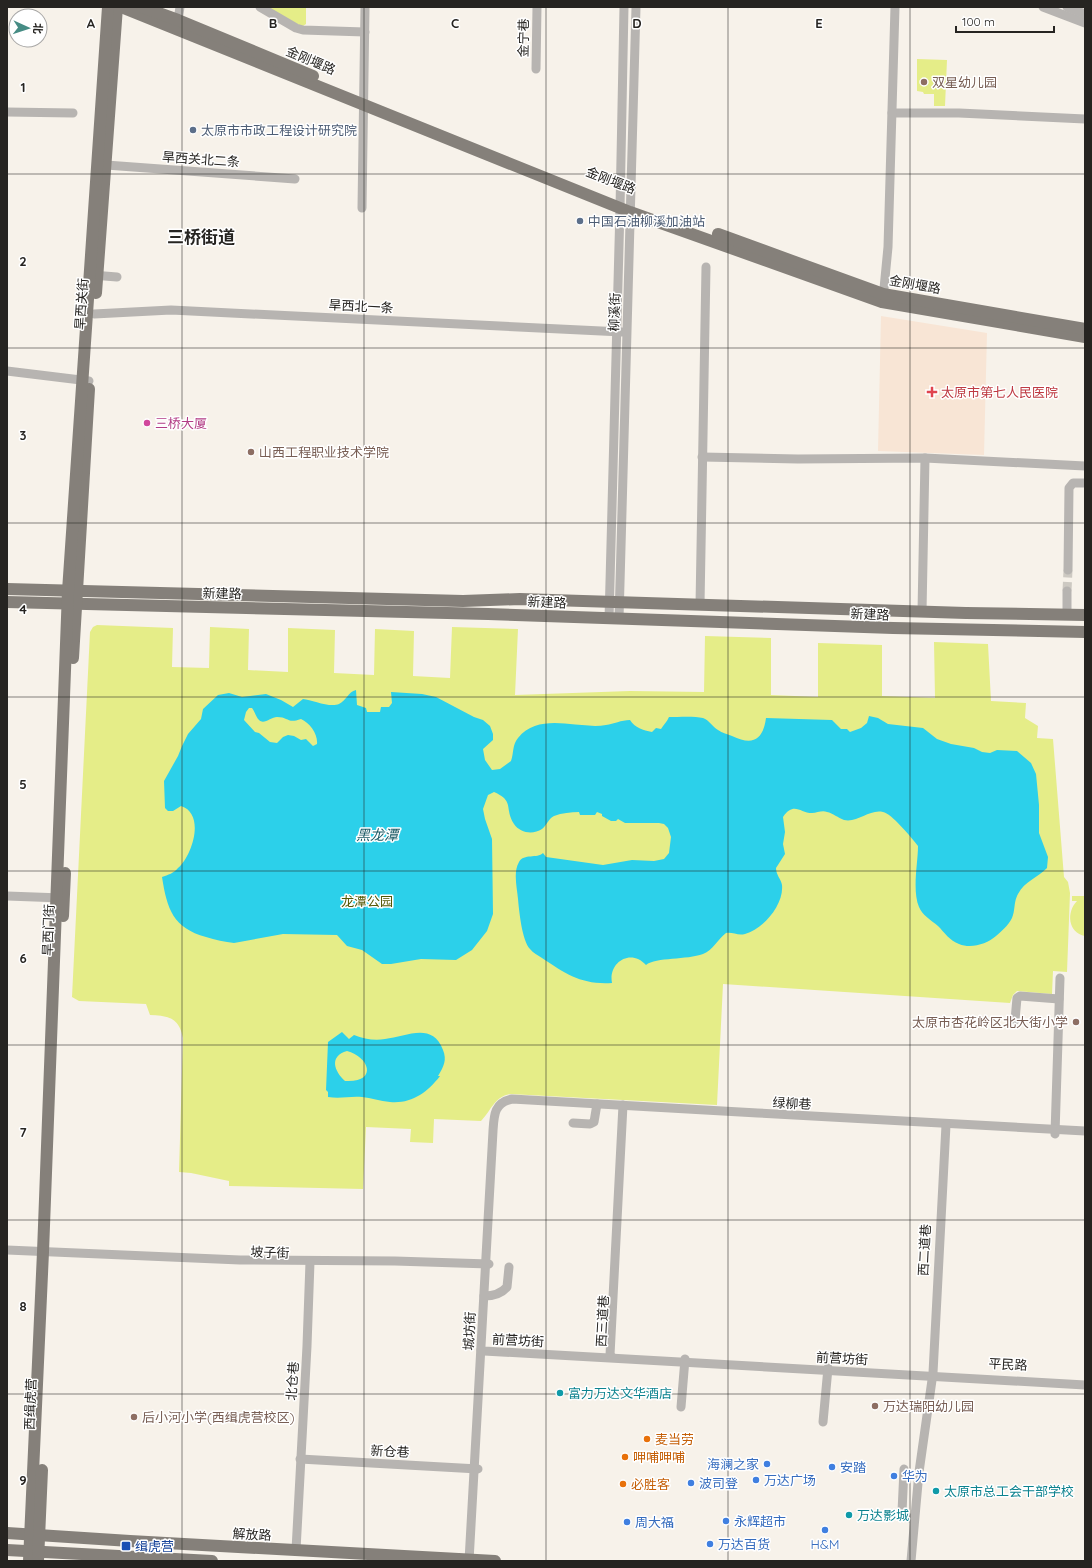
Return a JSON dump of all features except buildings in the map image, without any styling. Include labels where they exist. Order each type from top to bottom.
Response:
[{"type":"main road","name":"旱西关街","points":[[72,604],[108,7]]},
{"type":"main road","name":"旱西关街","points":[[85,381],[94,314],[93,275],[106,165],[117,7]]},
{"type":"main road","points":[[121,7],[364,101],[625,205],[883,298],[1085,337]]},
{"type":"main road","name":"金刚堰路","points":[[142,7],[178,20],[364,101]]},
{"type":"main road","name":"金刚堰路","points":[[883,298],[1085,329]]},
{"type":"main road","name":"新建路","points":[[7,589],[463,601],[520,599],[922,612],[1085,615]]},
{"type":"main road","name":"新建路","points":[[7,602],[488,614],[915,629],[1085,632]]},
{"type":"main road","name":"旱西门街","points":[[46,1254],[59,898],[72,604]]},
{"type":"main road","name":"西缉虎营","points":[[34,1556],[46,1254]]},
{"type":"main road","name":"解放路","points":[[7,1533],[495,1561]]},
{"type":"main road","points":[[7,1550],[34,1556],[212,1561]]},
{"type":"street","points":[[178,20],[180,7]]},
{"type":"street","points":[[260,7],[296,28],[303,30],[365,32]]},
{"type":"street","points":[[362,208],[365,7]]},
{"type":"street","name":"金宁巷","points":[[536,68],[537,7]]},
{"type":"street","name":"柳溪街","points":[[624,7],[625,205]]},
{"type":"street","name":"柳溪街","points":[[614,619],[625,205],[636,7]]},
{"type":"street","points":[[883,298],[888,247],[895,7]]},
{"type":"street","points":[[1043,7],[1085,23]]},
{"type":"street","points":[[1067,7],[1085,14]]},
{"type":"street","points":[[7,112],[73,113]]},
{"type":"street","points":[[892,113],[964,113],[1085,119]]},
{"type":"street","name":"旱西关北二条","points":[[106,165],[295,179]]},
{"type":"street","points":[[700,605],[706,267]]},
{"type":"street","points":[[93,275],[117,277]]},
{"type":"street","name":"旱西北一条","points":[[94,314],[171,310],[621,332]]},
{"type":"street","points":[[7,371],[85,381]]},
{"type":"street","points":[[702,457],[798,459],[925,458],[1085,466]]},
{"type":"street","points":[[922,612],[925,458]]},
{"type":"street","points":[[1068,570],[1069,488],[1074,482],[1085,483]]},
{"type":"street","points":[[1067,591],[1067,615]]},
{"type":"street","points":[[7,896],[59,898]]},
{"type":"street","points":[[1055,1133],[1060,978]]},
{"type":"street","points":[[1015,1020],[1017,998],[1020,996],[1059,999]]},
{"type":"street","name":"绿柳巷","points":[[501,1106],[510,1104],[597,1106],[1085,1136]]},
{"type":"street","name":"城坊街","points":[[472,1560],[496,1131],[501,1106]]},
{"type":"street","points":[[573,1123],[590,1124],[594,1122],[597,1106]]},
{"type":"street","name":"西三道巷","points":[[612,1356],[625,1108]]},
{"type":"street","name":"西二道巷","points":[[911,1561],[914,1519],[932,1374],[945,1127]]},
{"type":"street","name":"绿柳巷","points":[[1055,1133],[1085,1131]]},
{"type":"street","points":[[7,1250],[46,1254]]},
{"type":"street","points":[[7,1254],[46,1254]]},
{"type":"street","name":"坡子街","points":[[46,1254],[310,1264],[488,1266]]},
{"type":"street","name":"北仓巷","points":[[296,1550],[310,1264]]},
{"type":"street","points":[[486,1296],[496,1294],[503,1291],[507,1287],[509,1268]]},
{"type":"street","name":"前营坊街","points":[[483,1350],[932,1374]]},
{"type":"street","points":[[681,1407],[685,1361]]},
{"type":"street","points":[[823,1422],[828,1369]]},
{"type":"street","name":"平民路","points":[[932,1374],[1085,1382]]},
{"type":"street","name":"平民路","points":[[932,1374],[1085,1385]]},
{"type":"street","name":"新仓巷","points":[[300,1459],[476,1469]]},
{"type":"street","points":[[904,1469],[902,1512],[906,1518],[914,1519]]},
{"type":"shaded area","name":"太原市第七人民医院","points":[[881,316],[987,333],[984,455],[878,451]]},
{"type":"green space","points":[[267,7],[306,7],[306,24],[303,26],[299,25]]},
{"type":"green space","points":[[917,59],[947,60],[945,106],[934,106],[934,94],[924,94],[923,92],[917,91]]},
{"type":"green space","name":"龙潭公园","points":[[97,625],[173,628],[172,667],[209,668],[210,627],[249,629],[248,670],[288,672],[288,628],[335,630],[334,673],[374,675],[375,629],[414,631],[413,676],[450,678],[452,627],[518,629],[515,695],[630,691],[704,692],[705,636],[771,638],[771,695],[818,697],[818,643],[882,645],[882,696],[935,698],[934,642],[988,644],[991,701],[1026,703],[1025,718],[1038,726],[1037,738],[1053,739],[1064,877],[1068,882],[1070,893],[1067,972],[1053,971],[1052,994],[1017,991],[1013,995],[1010,1003],[723,984],[717,1105],[510,1094],[496,1101],[481,1121],[434,1119],[433,1143],[410,1142],[411,1129],[366,1127],[363,1189],[229,1186],[229,1181],[179,1172],[183,1038],[179,1026],[172,1019],[167,1017],[150,1015],[146,1004],[79,1001],[72,997],[90,632],[93,627]]},
{"type":"green space","points":[[1072,896],[1085,896],[1085,936],[1075,931],[1070,922],[1071,911],[1077,901],[1072,901]]},
{"type":"water","name":"黑龙潭","points":[[356,690],[357,705],[366,708],[367,712],[380,712],[381,707],[389,707],[392,703],[391,692],[422,694],[436,697],[474,717],[483,720],[490,726],[493,734],[493,740],[483,749],[485,760],[492,770],[500,769],[511,761],[515,743],[518,738],[527,730],[537,725],[560,723],[595,726],[630,720],[637,727],[652,732],[656,728],[661,729],[669,717],[703,718],[721,732],[739,739],[751,740],[756,739],[762,732],[765,726],[766,718],[832,720],[841,729],[847,729],[850,732],[861,728],[867,723],[869,716],[878,718],[888,724],[923,728],[937,739],[951,744],[974,748],[982,752],[990,753],[997,750],[1017,751],[1031,763],[1036,774],[1039,805],[1039,833],[1048,857],[1047,868],[1028,883],[1018,894],[1014,912],[1009,924],[992,939],[984,943],[974,946],[964,945],[956,943],[950,939],[920,910],[916,893],[918,846],[901,826],[887,813],[873,812],[854,820],[844,820],[825,811],[808,813],[797,809],[790,810],[783,817],[785,832],[783,844],[785,854],[776,868],[782,885],[782,893],[776,908],[765,922],[759,927],[745,934],[740,935],[726,933],[710,950],[696,956],[651,962],[646,965],[640,960],[634,958],[622,960],[614,969],[612,983],[592,982],[575,977],[559,969],[534,953],[527,945],[521,925],[519,910],[516,885],[517,866],[521,859],[537,856],[543,853],[546,857],[603,865],[632,860],[654,861],[664,859],[669,853],[671,837],[668,828],[664,824],[659,823],[625,823],[618,819],[616,821],[611,821],[597,812],[595,815],[580,815],[579,812],[576,812],[563,813],[554,816],[542,829],[535,832],[527,832],[523,831],[514,824],[511,819],[507,802],[500,795],[494,792],[488,795],[483,809],[492,839],[493,914],[487,931],[472,950],[456,960],[421,959],[382,964],[362,950],[347,946],[337,935],[283,934],[234,943],[209,938],[186,928],[179,922],[169,908],[162,877],[175,871],[183,862],[192,845],[195,826],[193,817],[189,810],[181,806],[173,811],[168,811],[165,808],[164,781],[188,734],[201,719],[203,709],[218,695],[229,693],[242,697],[266,694],[293,707],[303,699],[331,705],[339,704]],"holes":[[[249,708],[252,708],[258,719],[263,722],[277,717],[290,721],[301,719],[310,726],[315,733],[317,744],[313,746],[306,739],[301,740],[294,736],[288,735],[283,737],[277,743],[270,742],[259,733],[255,732],[244,720],[246,712]]]},
{"type":"water","points":[[342,1032],[349,1039],[354,1035],[366,1039],[377,1040],[425,1033],[438,1041],[443,1050],[445,1060],[438,1076],[440,1076],[430,1088],[412,1099],[390,1102],[362,1097],[328,1097],[328,1092],[326,1090],[328,1042]],"holes":[[[347,1051],[361,1058],[365,1064],[367,1069],[366,1074],[356,1081],[345,1081],[338,1073],[335,1064],[336,1060],[341,1053]]]},
{"type":"tunnel","points":[[1067,591],[1068,570]]},
{"type":"place","name":"双星幼儿园","points":[[924,82]]},
{"type":"place","name":"太原市市政工程设计研究院","points":[[193,130]]},
{"type":"place","name":"中国石油柳溪加油站","points":[[580,221]]},
{"type":"place","name":"太原市第七人民医院","points":[[932,392]]},
{"type":"place","name":"三桥大厦","points":[[147,423]]},
{"type":"place","name":"山西工程职业技术学院","points":[[251,452]]},
{"type":"place","name":"太原市杏花岭区北大街小学","points":[[1076,1022]]},
{"type":"place","name":"富力万达文华酒店","points":[[560,1393]]},
{"type":"place","name":"万达瑞阳幼儿园","points":[[875,1406]]},
{"type":"place","name":"后小河小学(西缉虎营校区)","points":[[134,1417]]},
{"type":"place","name":"麦当劳","points":[[647,1439]]},
{"type":"place","name":"呷哺呷哺","points":[[625,1457]]},
{"type":"place","name":"海澜之家","points":[[767,1464]]},
{"type":"place","name":"安踏","points":[[832,1467]]},
{"type":"place","name":"华为","points":[[894,1476]]},
{"type":"place","name":"万达广场","points":[[756,1480]]},
{"type":"place","name":"波司登","points":[[691,1483]]},
{"type":"place","name":"必胜客","points":[[623,1484]]},
{"type":"place","name":"太原市总工会干部学校","points":[[936,1491]]},
{"type":"place","name":"万达影城","points":[[849,1515]]},
{"type":"place","name":"永辉超市","points":[[726,1521]]},
{"type":"place","name":"周大福","points":[[627,1522]]},
{"type":"place","name":"H&M","points":[[825,1530]]},
{"type":"place","name":"万达百货","points":[[710,1544]]},
{"type":"place","name":"缉虎营","points":[[126,1546]]},
{"type":"district","name":"三桥街道","points":[[201,236]]}]
